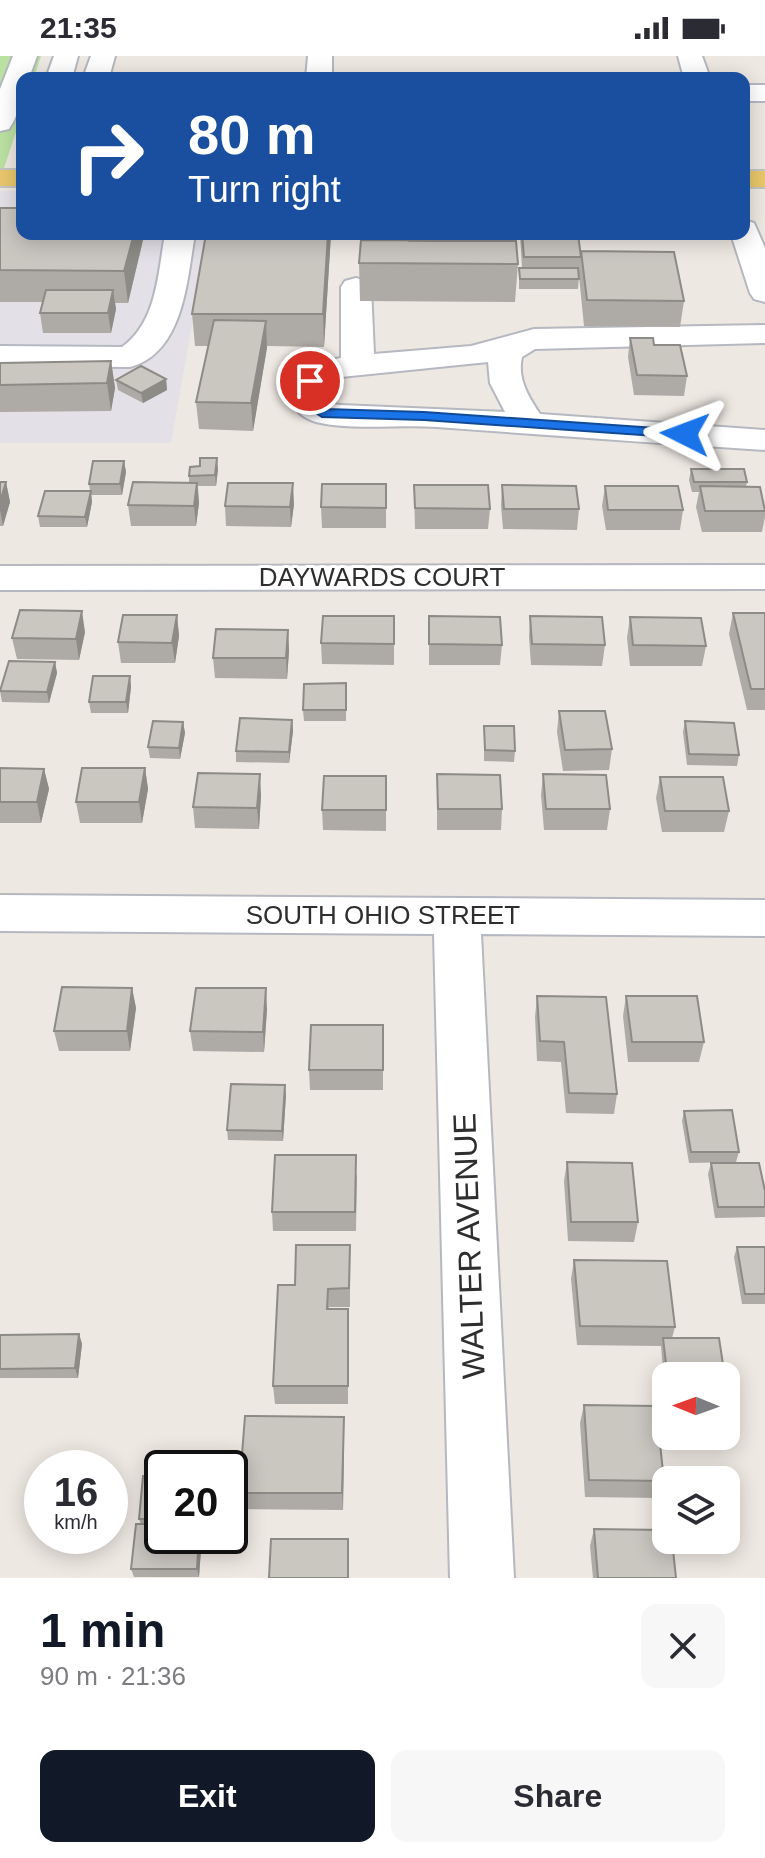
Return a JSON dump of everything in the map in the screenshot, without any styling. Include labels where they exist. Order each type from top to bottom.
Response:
[{"type":"street","points":[[0,123],[14,65]]},
{"type":"street","points":[[0,356],[130,357],[145,349],[159,331],[179,240]]},
{"type":"street","points":[[750,240],[760,262],[765,293]]},
{"type":"street","points":[[356,287],[359,347],[356,365]]},
{"type":"street","points":[[765,334],[520,341],[473,356],[356,365],[327,371],[310,381],[305,391],[306,402],[322,413],[765,440]]},
{"type":"street","points":[[520,341],[506,356],[505,376],[513,399],[530,424]]},
{"type":"street","name":"DAYWARDS COURT","points":[[0,578],[765,577]]},
{"type":"street","name":"SOUTH OHIO STREET","points":[[0,913],[765,918]]},
{"type":"street","name":"WALTER AVENUE","points":[[457,915],[482,1578]]},
{"type":"shaded area","points":[[0,191],[16,191],[16,240],[207,240],[171,443],[0,443]]},
{"type":"green space","points":[[0,56],[41,56],[36,72],[16,72],[16,132],[3,171],[0,171]]},
{"type":"building","points":[[0,208],[16,208],[16,240],[132,240],[124,271],[0,270]]},
{"type":"building","points":[[205,240],[328,240],[323,314],[192,314]]},
{"type":"building","points":[[361,240],[516,241],[518,264],[359,263]]},
{"type":"building","points":[[468,240],[468,241],[409,241]]},
{"type":"building","points":[[523,240],[579,240],[581,257],[524,257]]},
{"type":"building","points":[[581,251],[674,252],[684,301],[587,300]]},
{"type":"building","points":[[519,268],[578,268],[579,279],[520,279]]},
{"type":"building","points":[[46,290],[113,290],[108,313],[40,313]]},
{"type":"building","points":[[214,320],[266,321],[251,403],[196,402]]},
{"type":"building","points":[[630,338],[653,338],[654,345],[680,345],[687,376],[637,375]]},
{"type":"building","points":[[111,361],[107,383],[0,385],[0,363]]},
{"type":"building","points":[[141,366],[166,379],[141,393],[116,380]]},
{"type":"building","points":[[200,458],[217,458],[215,475],[189,476],[190,467],[200,466]]},
{"type":"building","points":[[93,461],[124,461],[120,484],[89,484]]},
{"type":"building","points":[[691,469],[744,469],[747,482],[694,482]]},
{"type":"building","points":[[0,482],[6,482],[0,502]]},
{"type":"building","points":[[133,482],[197,483],[194,506],[128,505]]},
{"type":"building","points":[[228,483],[293,483],[290,507],[225,506]]},
{"type":"building","points":[[322,484],[386,484],[386,508],[321,507]]},
{"type":"building","points":[[414,485],[488,485],[490,509],[415,508]]},
{"type":"building","points":[[502,485],[576,486],[579,509],[504,509]]},
{"type":"building","points":[[605,486],[678,486],[683,510],[608,510]]},
{"type":"building","points":[[700,486],[760,487],[765,511],[705,511]]},
{"type":"building","points":[[45,491],[91,491],[85,517],[38,516]]},
{"type":"building","points":[[20,610],[82,611],[76,639],[12,638]]},
{"type":"building","points":[[733,613],[765,613],[765,689],[751,689]]},
{"type":"building","points":[[123,615],[177,615],[172,643],[118,642]]},
{"type":"building","points":[[323,616],[394,616],[394,644],[321,643]]},
{"type":"building","points":[[429,616],[500,617],[502,645],[429,644]]},
{"type":"building","points":[[530,616],[602,617],[605,645],[532,644]]},
{"type":"building","points":[[630,617],[701,618],[706,646],[633,645]]},
{"type":"building","points":[[216,629],[288,630],[286,658],[213,658]]},
{"type":"building","points":[[9,661],[55,662],[47,692],[0,691]]},
{"type":"building","points":[[93,676],[130,676],[126,702],[89,702]]},
{"type":"building","points":[[346,683],[346,710],[303,710],[304,684]]},
{"type":"building","points":[[559,711],[605,711],[612,749],[565,750]]},
{"type":"building","points":[[240,718],[292,720],[289,752],[236,751]]},
{"type":"building","points":[[153,721],[183,722],[179,748],[148,747]]},
{"type":"building","points":[[685,721],[734,723],[739,755],[689,754]]},
{"type":"building","points":[[484,726],[514,726],[515,751],[485,750]]},
{"type":"building","points":[[0,768],[44,769],[37,802],[0,802]]},
{"type":"building","points":[[82,768],[145,768],[139,802],[76,802]]},
{"type":"building","points":[[198,773],[260,774],[257,808],[193,807]]},
{"type":"building","points":[[437,774],[500,775],[502,809],[438,809]]},
{"type":"building","points":[[543,774],[606,775],[610,809],[546,809]]},
{"type":"building","points":[[324,776],[386,776],[386,810],[322,810]]},
{"type":"building","points":[[660,777],[723,777],[729,811],[665,811]]},
{"type":"building","points":[[62,987],[132,988],[127,1031],[54,1031]]},
{"type":"building","points":[[196,988],[266,988],[263,1032],[190,1031]]},
{"type":"building","points":[[537,996],[606,997],[617,1094],[569,1093],[564,1042],[540,1041]]},
{"type":"building","points":[[626,996],[697,996],[704,1042],[632,1042]]},
{"type":"building","points":[[311,1025],[383,1025],[383,1070],[309,1070]]},
{"type":"building","points":[[231,1084],[285,1085],[282,1131],[227,1130]]},
{"type":"building","points":[[732,1110],[739,1152],[691,1152],[684,1111]]},
{"type":"building","points":[[275,1155],[356,1155],[355,1212],[272,1212]]},
{"type":"building","points":[[567,1162],[632,1163],[638,1222],[571,1222]]},
{"type":"building","points":[[711,1163],[759,1163],[765,1207],[718,1207]]},
{"type":"building","points":[[296,1245],[350,1245],[349,1288],[328,1289],[327,1309],[348,1309],[348,1386],[273,1386],[278,1285],[295,1285]]},
{"type":"building","points":[[737,1247],[765,1247],[765,1294],[745,1294]]},
{"type":"building","points":[[574,1260],[667,1261],[675,1327],[580,1326]]},
{"type":"building","points":[[79,1334],[75,1368],[0,1369],[0,1335]]},
{"type":"building","points":[[663,1338],[719,1338],[723,1362],[666,1362]]},
{"type":"building","points":[[584,1405],[652,1406],[652,1450],[661,1450],[662,1466],[652,1466],[652,1481],[589,1480]]},
{"type":"building","points":[[245,1416],[344,1417],[342,1493],[248,1493],[248,1450],[242,1450]]},
{"type":"building","points":[[143,1476],[144,1476],[144,1519],[139,1519]]},
{"type":"building","points":[[136,1524],[144,1524],[144,1554],[198,1554],[197,1569],[131,1569]]},
{"type":"building","points":[[594,1529],[652,1530],[652,1554],[673,1554],[676,1578],[598,1578]]},
{"type":"building","points":[[271,1539],[348,1539],[348,1578],[269,1578]]},
{"type":"route","points":[[310,381],[305,391],[306,402],[322,413],[424,416],[685,434]]}]
